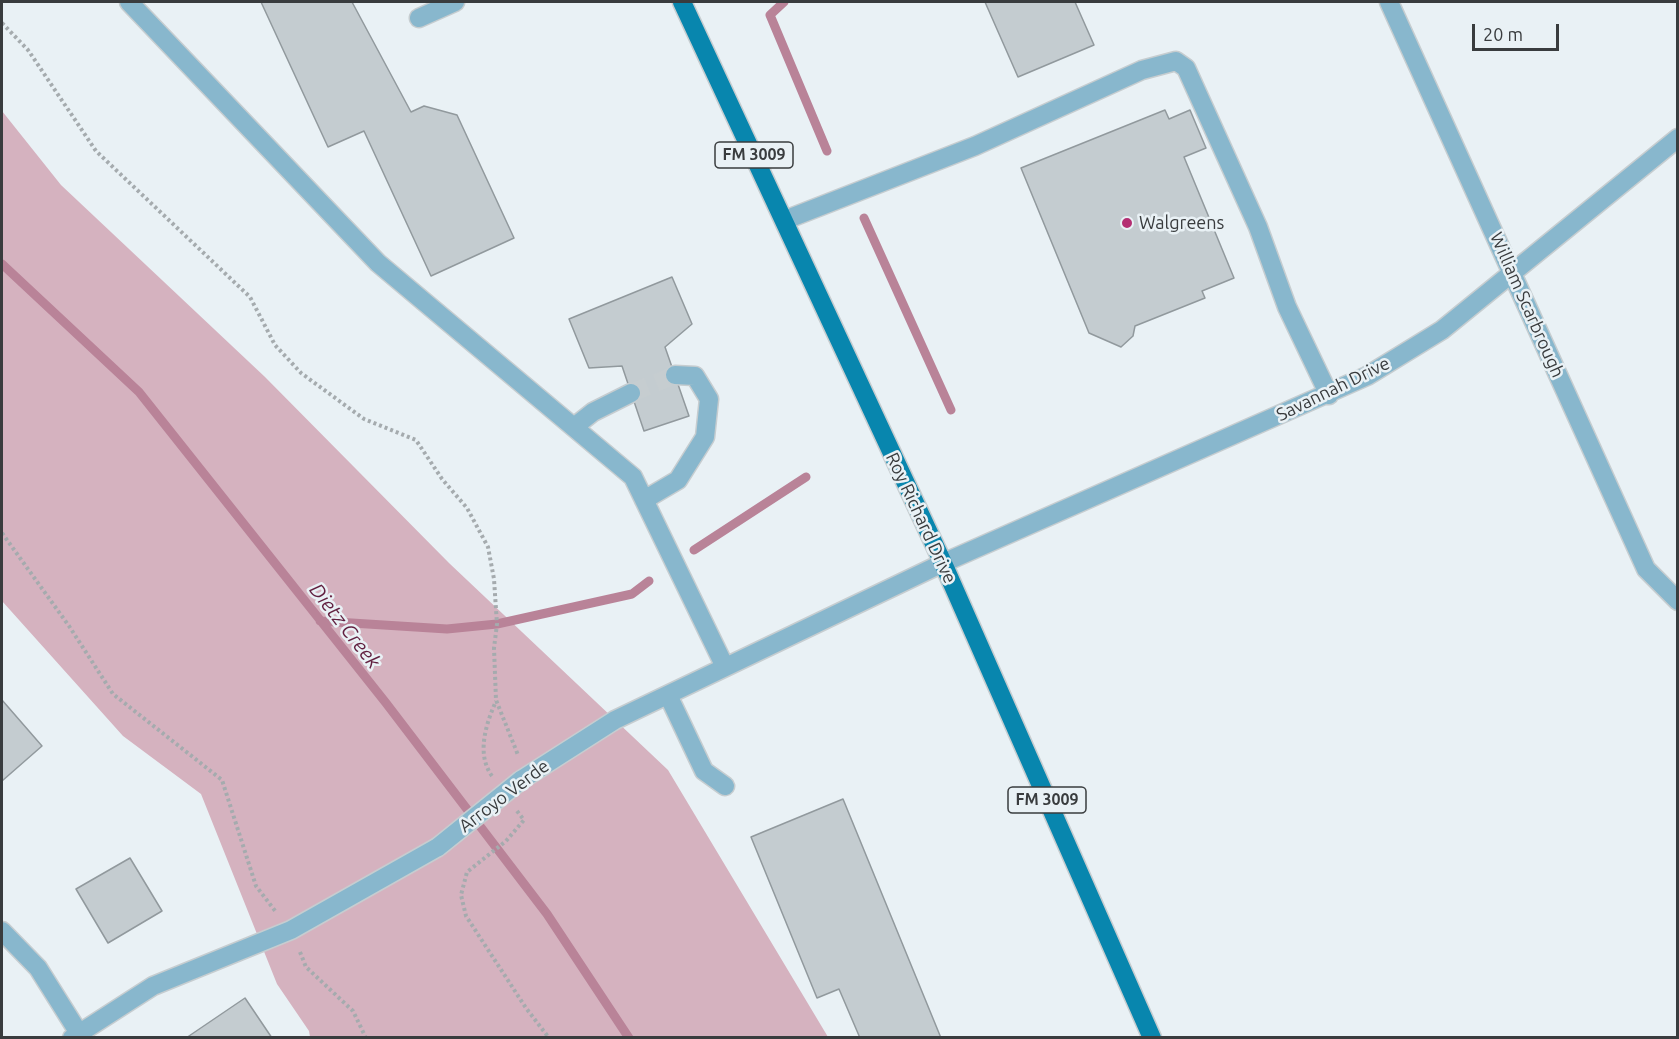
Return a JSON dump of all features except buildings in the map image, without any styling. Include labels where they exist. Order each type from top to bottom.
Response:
[{"type":"main road","name":"Roy Richard Drive","points":[[682,2],[943,563],[1152,1038]]},
{"type":"street","points":[[129,2],[378,263],[633,477],[725,667]]},
{"type":"street","points":[[419,18],[455,2]]},
{"type":"street","name":"William Scarbrough","points":[[1389,2],[1646,568],[1677,601]]},
{"type":"street","points":[[785,220],[975,146],[1142,70],[1164,62],[1176,61],[1186,68],[1258,227],[1287,307],[1329,395]]},
{"type":"street","name":"Savannah Drive","points":[[943,563],[1329,395],[1367,376],[1443,330],[1677,138]]},
{"type":"street","points":[[644,500],[678,480],[705,437],[709,399],[695,376],[675,375]]},
{"type":"street","points":[[574,427],[592,412],[631,393]]},
{"type":"street","name":"Arroyo Verde","points":[[78,1036],[153,986],[291,930],[438,847],[521,780],[615,720],[943,563]]},
{"type":"street","points":[[668,695],[704,771],[725,786]]},
{"type":"street","points":[[2,930],[38,968],[78,1036]]},
{"type":"path","points":[[2,23],[28,50],[96,151],[250,297],[275,345],[301,373],[364,419],[416,440],[442,479],[467,508],[488,547],[494,579],[497,624],[494,648],[496,700],[518,755],[521,780]]},
{"type":"path","points":[[2,533],[69,626],[113,694],[222,780],[256,886],[291,930],[306,967],[353,1011],[366,1038]]},
{"type":"path","points":[[466,916],[526,1008],[549,1038]]},
{"type":"shaded area","points":[[2,111],[61,185],[265,377],[449,563],[668,770],[828,1037],[310,1037],[309,1031],[277,984],[201,794],[123,736],[2,601]]},
{"type":"waterway","points":[[784,2],[770,15],[827,151]]},
{"type":"waterway","points":[[864,218],[951,410]]},
{"type":"waterway","name":"Dietz Creek","points":[[2,264],[139,392],[386,703],[547,914],[629,1038]]},
{"type":"waterway","points":[[694,550],[806,477]]},
{"type":"waterway","points":[[320,621],[447,629],[497,624],[632,594],[649,581]]},
{"type":"tunnel","points":[[631,393],[675,375]]},
{"type":"place","name":"Walgreens","points":[[1127,223]]}]
